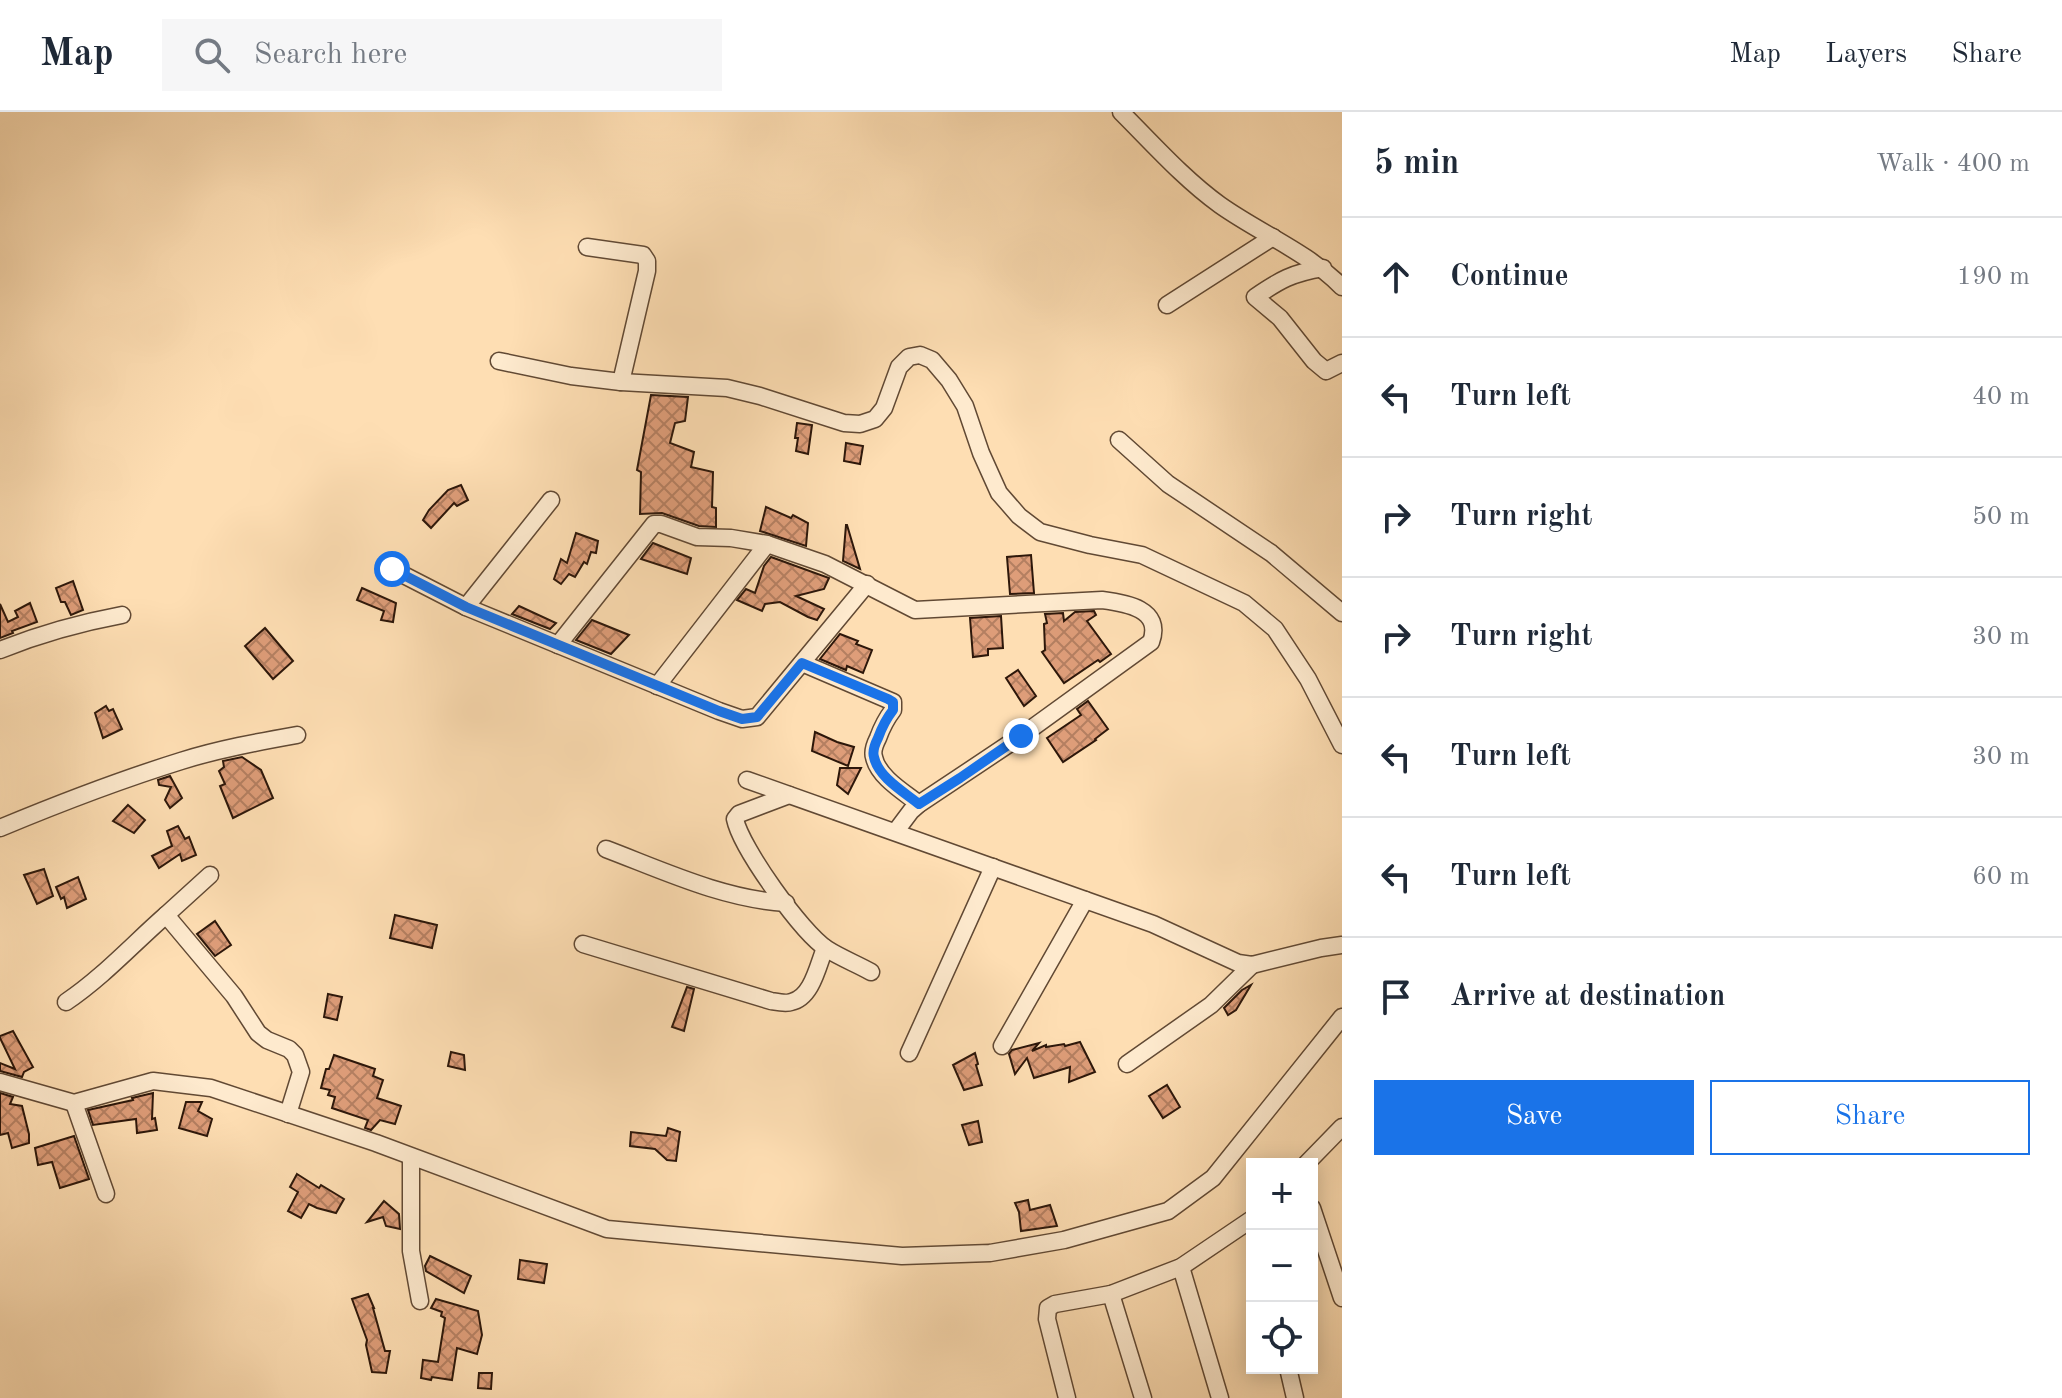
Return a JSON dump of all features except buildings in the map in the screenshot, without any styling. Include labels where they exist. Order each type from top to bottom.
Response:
[{"type":"street","points":[[1121,112],[1219,204],[1323,268],[1342,287]]},
{"type":"street","points":[[1167,305],[1273,237]]},
{"type":"street","points":[[587,247],[643,255],[647,261],[621,382]]},
{"type":"street","points":[[1323,268],[1297,272],[1255,297],[1280,318],[1314,361],[1326,371],[1342,363]]},
{"type":"street","points":[[499,361],[571,376],[621,382],[727,388],[831,420],[860,424],[875,419],[884,408],[899,367],[909,357],[920,355],[932,360],[965,406],[999,493],[1019,516],[1040,532],[1142,555],[1244,603],[1275,629],[1308,679],[1342,745]]},
{"type":"street","points":[[1119,440],[1168,484],[1271,553],[1342,613]]},
{"type":"street","points":[[466,607],[551,500]]},
{"type":"street","points":[[558,645],[654,524],[697,537],[767,544],[825,564],[915,610],[1102,600],[1124,603],[1144,612],[1152,621],[1155,631],[1151,642],[919,804],[896,831]]},
{"type":"street","points":[[657,686],[767,544]]},
{"type":"street","points":[[392,569],[466,607],[742,719],[757,717],[867,584]]},
{"type":"street","points":[[0,650],[37,635],[122,615]]},
{"type":"street","points":[[802,663],[893,702],[893,710],[885,719],[874,749],[874,759],[891,782],[919,804]]},
{"type":"street","points":[[0,828],[75,797],[183,760],[297,735]]},
{"type":"street","points":[[747,780],[1153,924],[1238,963],[1252,965],[1342,945]]},
{"type":"street","points":[[789,795],[739,814],[735,819],[737,829],[754,861],[825,948],[871,972]]},
{"type":"street","points":[[606,849],[705,887],[758,901],[786,903]]},
{"type":"street","points":[[909,1053],[993,867]]},
{"type":"street","points":[[66,1002],[105,973],[128,948],[210,875]]},
{"type":"street","points":[[1002,1046],[1085,900]]},
{"type":"street","points":[[166,915],[234,996],[258,1033],[295,1055],[301,1072],[288,1114]]},
{"type":"street","points":[[583,944],[771,1001],[791,1002],[808,989],[825,948]]},
{"type":"street","points":[[1127,1064],[1211,1005],[1252,965]]},
{"type":"street","points":[[0,1082],[74,1103],[153,1081],[211,1088],[376,1143],[607,1229],[902,1256],[990,1253],[1064,1240],[1168,1211],[1180,1203],[1213,1178],[1342,1017]]},
{"type":"street","points":[[74,1103],[106,1194]]},
{"type":"street","points":[[1312,1158],[1342,1127]]},
{"type":"street","points":[[411,1157],[411,1251],[420,1301]]},
{"type":"street","points":[[1067,1398],[1047,1311],[1055,1304],[1111,1294],[1181,1267],[1246,1224]]},
{"type":"street","points":[[1318,1226],[1342,1298]]},
{"type":"street","points":[[1181,1267],[1220,1398]]},
{"type":"street","points":[[1111,1294],[1143,1398]]},
{"type":"street","points":[[1289,1374],[1295,1398]]},
{"type":"route","points":[[392,569],[466,607],[742,719],[757,717],[802,663],[888,699],[893,702],[893,710],[885,719],[874,749],[874,759],[891,782],[919,804],[1021,736]]}]
